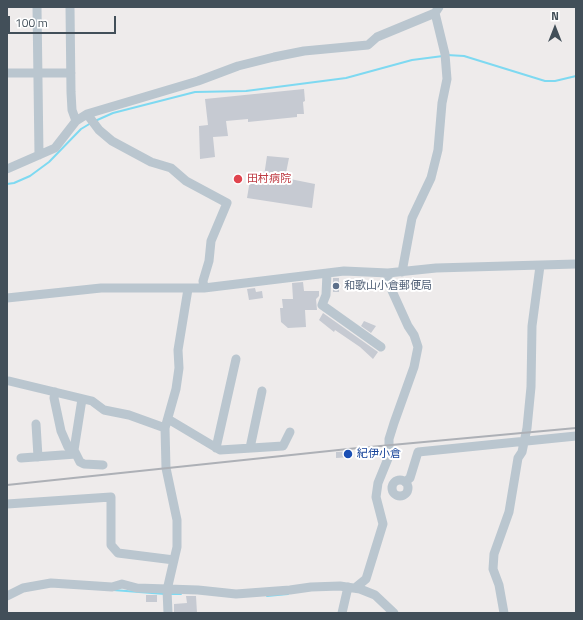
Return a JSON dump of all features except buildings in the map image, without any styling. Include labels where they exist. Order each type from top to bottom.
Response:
[{"type":"street","points":[[37,7],[40,155]]},
{"type":"street","points":[[70,7],[72,110],[76,121]]},
{"type":"street","points":[[7,169],[55,148],[76,121],[88,116],[198,82],[238,66],[304,51],[368,45],[377,37],[437,10],[446,58],[446,79],[442,103],[438,150],[431,178],[412,218],[402,272]]},
{"type":"street","points":[[7,73],[71,72]]},
{"type":"street","points":[[88,116],[99,130],[112,141],[151,162],[171,168],[186,181],[227,203],[211,241],[209,261],[203,281],[204,288]]},
{"type":"street","points":[[7,298],[101,288],[204,288],[327,272],[402,272],[482,266],[540,266],[576,264]]},
{"type":"street","points":[[504,613],[499,586],[493,569],[494,554],[509,512],[518,458],[522,452],[525,442],[531,387],[532,326],[540,266]]},
{"type":"street","points":[[327,272],[326,295],[322,305],[381,347]]},
{"type":"street","points":[[342,613],[352,587],[366,579],[383,524],[376,497],[378,483],[389,456],[389,439],[412,374],[418,347],[414,335],[408,326],[388,282],[388,272]]},
{"type":"street","points":[[168,613],[167,590],[177,547],[177,520],[166,468],[164,428],[176,389],[178,350],[188,289]]},
{"type":"street","points":[[216,448],[236,359]]},
{"type":"street","points":[[9,381],[95,402],[104,410],[129,415],[164,428]]},
{"type":"street","points":[[250,448],[262,391]]},
{"type":"street","points":[[55,392],[54,398],[61,431],[68,447],[75,452],[80,462],[87,465],[103,465]]},
{"type":"street","points":[[75,452],[82,399]]},
{"type":"street","points":[[168,419],[220,450],[283,446],[290,432]]},
{"type":"street","points":[[36,424],[38,457]]},
{"type":"street","points":[[376,497],[390,496],[392,492],[398,496],[406,494],[408,487],[405,482],[410,478],[418,452],[576,436]]},
{"type":"street","points":[[21,458],[75,452]]},
{"type":"street","points":[[7,504],[112,497],[111,545],[118,553],[174,560]]},
{"type":"street","points":[[7,596],[23,588],[51,582],[112,587],[122,584],[137,588],[198,590],[236,594],[311,587],[352,587],[374,595],[394,613]]},
{"type":"waterway","points":[[447,55],[464,56],[545,81],[555,81],[576,76]]},
{"type":"waterway","points":[[95,121],[113,113],[195,92],[246,91],[346,78],[412,60],[443,56]]},
{"type":"waterway","points":[[7,184],[14,183],[30,176],[49,162],[81,129],[91,123]]},
{"type":"waterway","points":[[113,590],[165,594]]},
{"type":"waterway","points":[[169,594],[181,594]]},
{"type":"waterway","points":[[267,596],[288,594]]},
{"type":"railway","points":[[7,485],[348,449],[576,428]]},
{"type":"place","name":"田村病院","points":[[238,179]]},
{"type":"place","name":"和歌山小倉郵便局","points":[[336,286]]},
{"type":"place","name":"紀伊小倉","points":[[348,454]]}]
